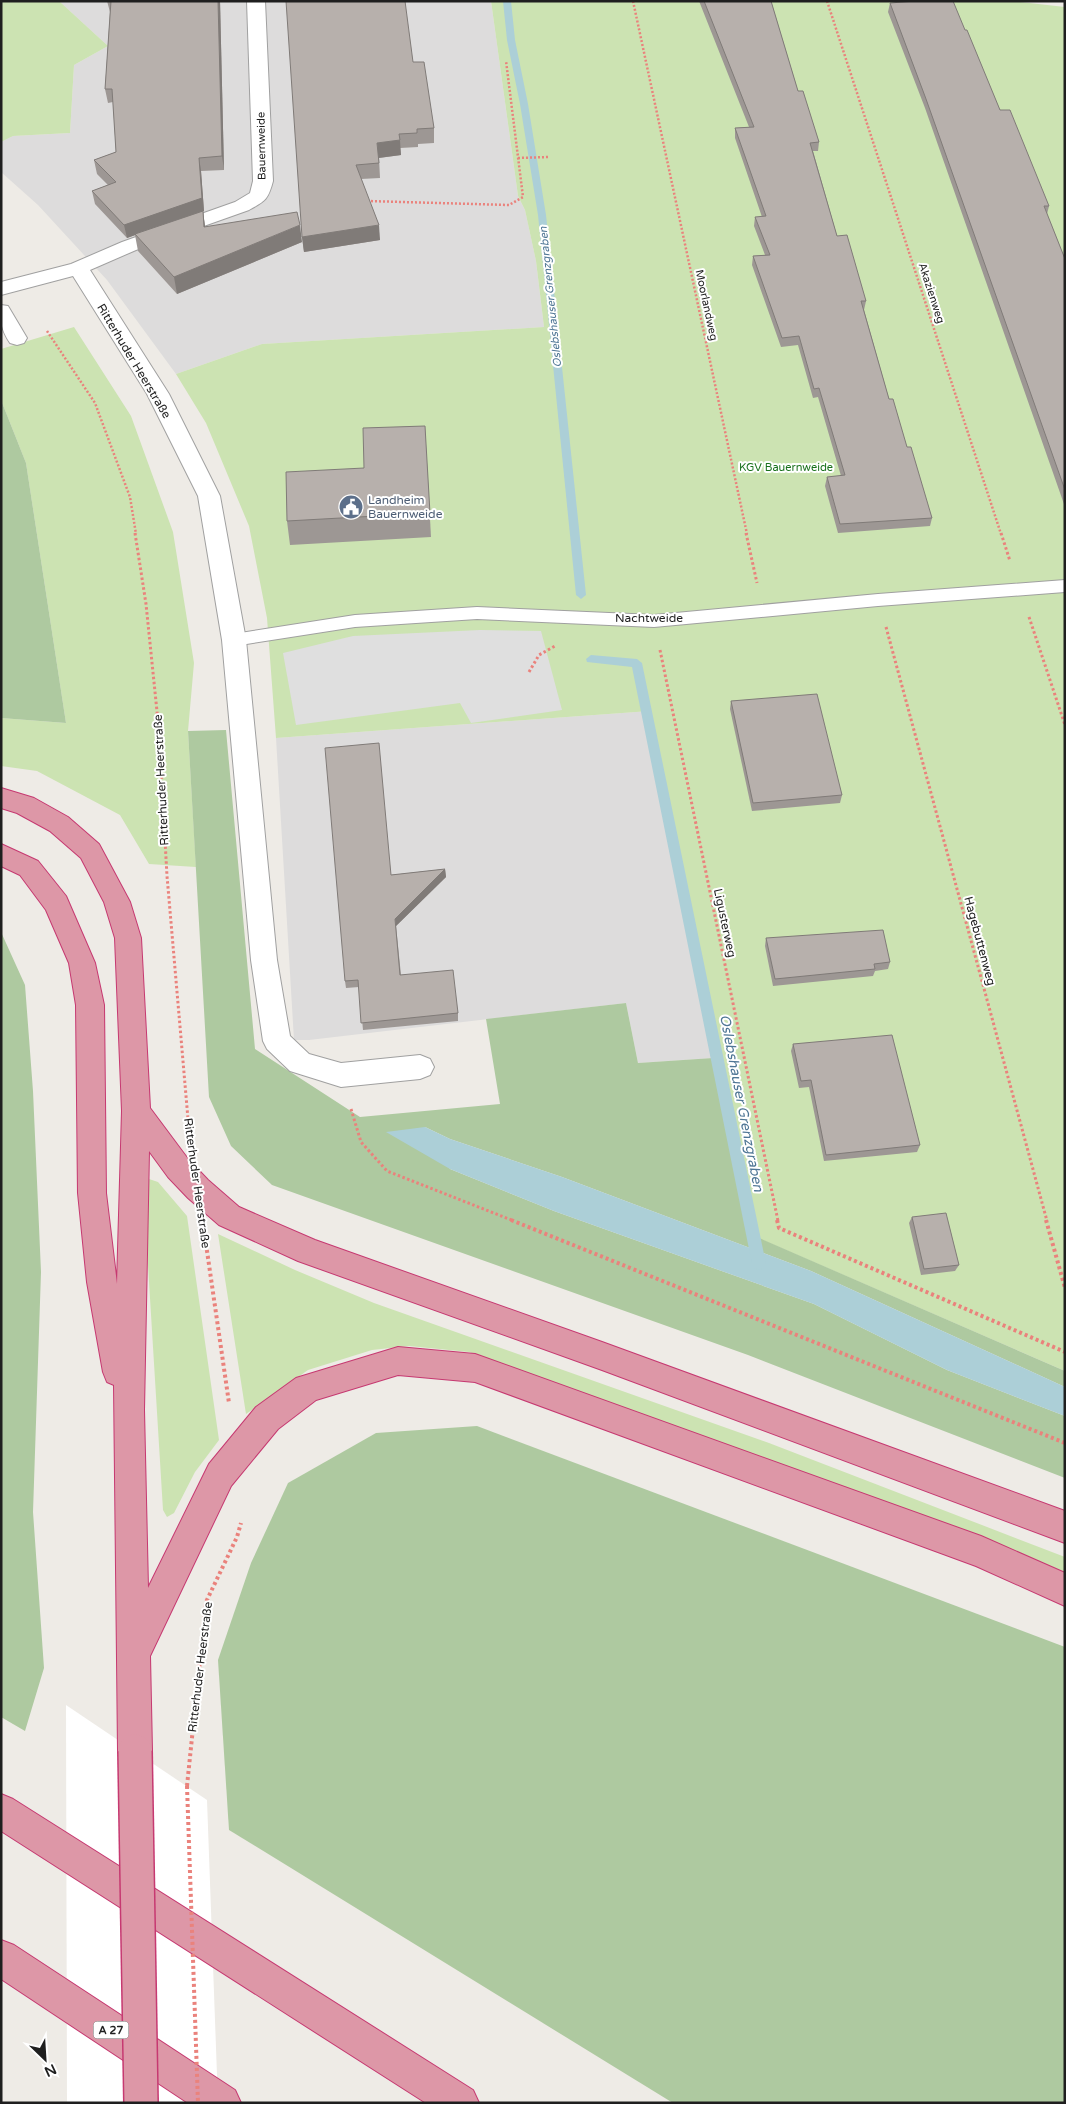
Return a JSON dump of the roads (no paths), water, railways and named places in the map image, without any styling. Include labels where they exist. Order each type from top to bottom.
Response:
[{"type":"highway","points":[[1,798],[25,805],[59,824],[90,851],[117,902],[128,938],[136,1110],[129,1410],[141,2103]]},
{"type":"highway","points":[[1,854],[29,868],[57,904],[82,963],[90,1005],[92,1193],[102,1282],[116,1367],[129,1410]]},
{"type":"highway","points":[[136,1110],[178,1168],[198,1189],[229,1216],[308,1251],[602,1356],[1065,1526]]},
{"type":"highway","points":[[133,1655],[220,1475],[267,1418],[307,1388],[398,1361],[475,1368],[981,1552],[1065,1590]]},
{"type":"highway","points":[[1,1811],[460,2103]]},
{"type":"highway","name":"A 27","points":[[1,1958],[222,2103]]},
{"type":"street","name":"Bauernweide","points":[[1,289],[78,268],[129,246],[242,206],[258,196],[263,181],[256,1]]},
{"type":"street","name":"Ritterhuder Heerstraße","points":[[78,268],[158,394],[209,496],[234,640],[264,960],[276,1041],[300,1063],[341,1075],[420,1067]]},
{"type":"street","points":[[1,311],[17,338]]},
{"type":"lane","name":"Nachtweide","points":[[234,640],[355,621],[477,613],[654,621],[878,600],[1065,586]]},
{"type":"water","points":[[425,1127],[450,1139],[562,1177],[811,1271],[1065,1387],[1065,1416],[947,1370],[814,1304],[554,1211],[450,1169],[386,1132]]},
{"type":"waterway","name":"Oslebshauser Grenzgraben","points":[[507,1],[511,40],[524,104],[542,215],[581,595]]},
{"type":"waterway","name":"Oslebshauser Grenzgraben","points":[[591,659],[637,663],[759,1264]]},
{"type":"place","name":"Landheim Bauernweide","points":[[351,507]]},
{"type":"park label","name":"KGV Bauernweide","points":[[786,467]]}]
